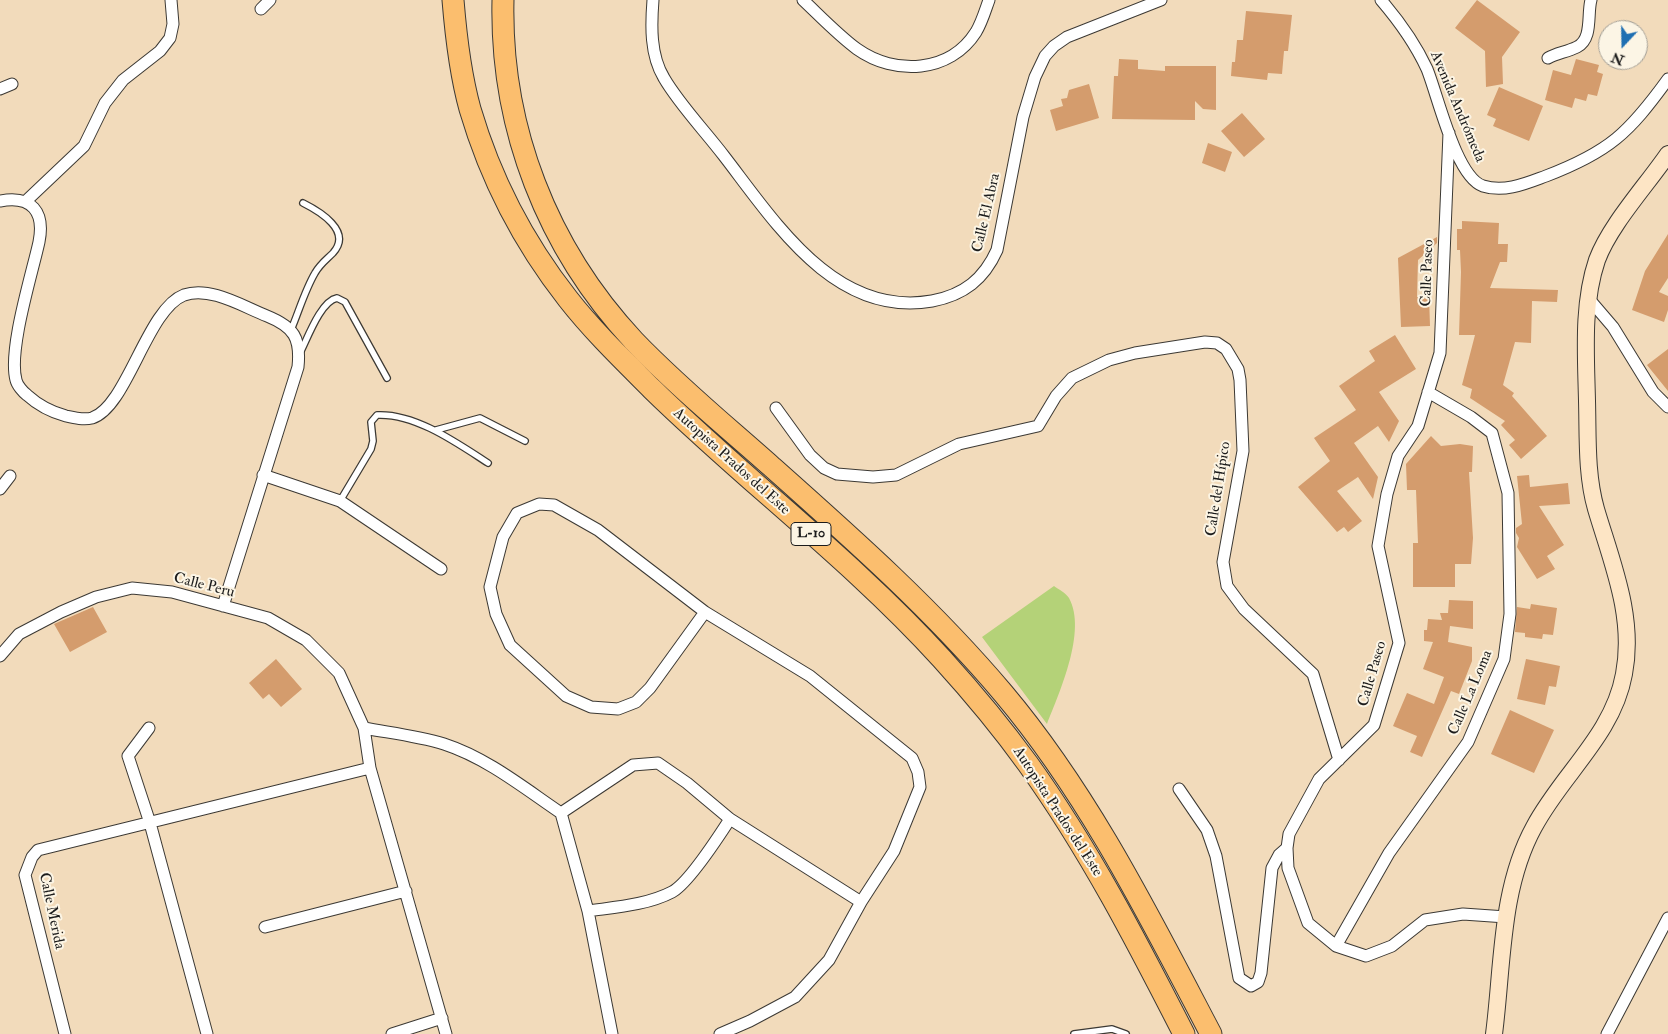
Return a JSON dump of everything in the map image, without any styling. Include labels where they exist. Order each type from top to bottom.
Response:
[{"type":"highway","name":"Autopista Prados del Este","points":[[454,0],[461,72],[482,145],[501,190],[546,268],[569,300],[622,360],[678,414],[896,611],[942,659],[987,712],[1028,763],[1073,834],[1145,958],[1184,1034]]},
{"type":"highway","name":"Autopista Prados del Este","points":[[503,0],[502,40],[507,82],[516,124],[537,193],[562,244],[577,268],[633,340],[910,592],[1002,692],[1043,743],[1082,800],[1114,854],[1211,1034]]},
{"type":"street","points":[[25,202],[76,157],[84,146],[105,103],[123,80],[160,51],[170,38],[173,24],[171,0]]},
{"type":"street","points":[[261,9],[270,0]]},
{"type":"street","name":"Calle El Abra","points":[[653,0],[652,40],[655,57],[663,77],[768,214],[809,260],[841,285],[865,296],[920,303],[950,297],[968,288],[981,277],[990,264],[999,242],[1029,95],[1035,77],[1049,51],[1067,37],[1161,0]]},
{"type":"street","points":[[803,0],[865,53],[887,63],[922,67],[949,58],[968,43],[983,19],[989,0]]},
{"type":"street","name":"Avenida Andrómeda","points":[[1380,0],[1402,25],[1426,68],[1461,163],[1471,178],[1483,186],[1510,188],[1525,185],[1588,160],[1603,150],[1634,123],[1668,79]]},
{"type":"street","points":[[1548,58],[1558,52],[1578,46],[1586,38],[1591,0]]},
{"type":"street","points":[[0,89],[12,84]]},
{"type":"street","name":"Calle Paseo","points":[[1449,133],[1440,353],[1418,426],[1398,456],[1387,494],[1378,546],[1399,643],[1374,725],[1319,779],[1289,834],[1287,848],[1288,868],[1308,923],[1336,946],[1366,956],[1392,946],[1426,920],[1463,914],[1506,917]]},
{"type":"street","points":[[1494,1034],[1506,917],[1516,872],[1533,827],[1550,801],[1599,737],[1613,713],[1627,659],[1625,610],[1619,582],[1595,505],[1591,480],[1586,364],[1589,299],[1597,261],[1607,239],[1668,154]]},
{"type":"street","points":[[0,201],[15,199],[25,202],[36,210],[41,219],[42,228],[15,350],[16,381],[24,393],[46,409],[82,419],[94,417],[103,410],[127,377],[160,317],[170,304],[183,296],[197,292],[214,295],[279,321],[291,330],[298,340],[300,353],[298,368],[223,606]]},
{"type":"street","points":[[1589,299],[1613,327],[1653,392],[1668,407]]},
{"type":"street","name":"Calle del Hípico","points":[[776,408],[810,455],[824,468],[838,474],[890,477],[959,444],[1038,426],[1056,396],[1072,378],[1109,360],[1135,353],[1205,342],[1217,343],[1226,349],[1233,359],[1238,369],[1241,388],[1243,451],[1223,562],[1227,586],[1238,603],[1313,674],[1339,760]]},
{"type":"street","name":"Calle La Loma","points":[[1336,946],[1389,853],[1468,742],[1504,660],[1510,614],[1508,493],[1492,432],[1471,416],[1428,392]]},
{"type":"street","points":[[263,475],[340,501],[441,569]]},
{"type":"street","points":[[0,489],[10,476]]},
{"type":"street","points":[[705,612],[650,688],[636,702],[618,709],[591,707],[566,696],[510,645],[496,614],[490,587],[504,537],[517,513],[539,504],[554,505],[598,530],[705,612],[810,676],[912,758],[918,772],[920,787],[894,851],[861,902],[829,960],[795,997],[750,1021],[720,1034]]},
{"type":"street","name":"Calle Peru","points":[[0,656],[19,634],[61,612],[96,597],[132,588],[172,592],[268,618],[306,640],[339,673],[364,728],[370,768],[446,1034]]},
{"type":"street","points":[[149,728],[128,756],[150,823],[207,1034]]},
{"type":"street","points":[[364,728],[425,738],[447,745],[495,768],[561,813],[588,911],[612,1034]]},
{"type":"street","points":[[561,813],[633,765],[658,763],[687,783],[730,819],[861,902]]},
{"type":"street","name":"Calle Merida","points":[[65,1034],[25,875],[27,866],[38,850],[370,768]]},
{"type":"street","points":[[1179,790],[1207,830],[1216,856],[1239,978],[1251,986],[1258,982],[1261,973],[1272,868],[1279,855],[1287,848]]},
{"type":"street","points":[[588,911],[633,905],[673,891],[707,855],[730,819]]},
{"type":"street","points":[[265,927],[406,892]]},
{"type":"street","points":[[1607,1034],[1668,918]]},
{"type":"street","points":[[392,1034],[442,1018]]},
{"type":"lane","points":[[291,330],[312,277],[318,266],[334,252],[339,242],[337,230],[330,220],[303,204]]},
{"type":"lane","points":[[300,353],[324,307],[330,299],[336,298],[345,302],[387,378]]},
{"type":"lane","points":[[340,501],[371,449],[373,442],[371,422],[377,415],[387,414],[436,430],[488,462]]},
{"type":"lane","points":[[436,430],[480,418],[525,441]]},
{"type":"lane","points":[[1074,1034],[1112,1029],[1126,1034]]},
{"type":"green space","points":[[1054,586],[1069,598],[1074,612],[1075,627],[1070,661],[1047,724],[982,637]]},
{"type":"building","points":[[1477,0],[1520,32],[1502,57],[1503,84],[1486,87],[1485,51],[1455,28]]},
{"type":"building","points":[[1246,11],[1292,15],[1288,51],[1284,51],[1282,74],[1268,73],[1267,80],[1231,76],[1232,62],[1235,62],[1237,40],[1243,40]]},
{"type":"building","points":[[1119,59],[1138,60],[1138,69],[1165,71],[1165,66],[1216,66],[1216,110],[1203,109],[1195,101],[1195,120],[1112,119],[1114,76],[1118,76]]},
{"type":"building","points":[[1576,59],[1598,65],[1597,72],[1603,74],[1597,96],[1588,94],[1586,101],[1575,98],[1572,108],[1545,100],[1553,70],[1571,75]]},
{"type":"building","points":[[1089,84],[1099,118],[1056,131],[1050,110],[1063,106],[1061,99],[1067,98],[1069,90]]},
{"type":"building","points":[[1499,87],[1543,106],[1529,141],[1493,126],[1496,119],[1487,115]]},
{"type":"building","points":[[1242,113],[1265,139],[1244,157],[1221,131]]},
{"type":"building","points":[[1208,143],[1232,152],[1225,172],[1202,163]]},
{"type":"building","points":[[1462,221],[1499,223],[1498,244],[1508,244],[1507,262],[1500,262],[1490,288],[1558,290],[1557,302],[1532,301],[1531,343],[1515,342],[1503,385],[1514,393],[1512,396],[1547,436],[1521,459],[1509,445],[1515,440],[1501,425],[1505,421],[1470,398],[1472,389],[1462,385],[1475,335],[1459,335],[1461,272],[1460,250],[1457,250],[1457,229],[1462,229]]},
{"type":"building","points":[[1668,234],[1668,278],[1659,292],[1668,296],[1668,310],[1664,322],[1632,310],[1645,271]]},
{"type":"building","points":[[1437,237],[1437,243],[1418,260],[1417,297],[1429,296],[1430,326],[1401,327],[1398,258]]},
{"type":"building","points":[[1395,335],[1416,369],[1379,392],[1399,421],[1389,442],[1378,426],[1354,443],[1378,477],[1373,499],[1358,477],[1337,491],[1362,521],[1348,532],[1344,527],[1337,532],[1298,487],[1330,461],[1314,438],[1356,410],[1339,386],[1375,361],[1369,351]]},
{"type":"building","points":[[1668,349],[1668,391],[1647,365]]},
{"type":"building","points":[[1431,436],[1441,446],[1460,444],[1473,446],[1472,472],[1469,472],[1473,538],[1471,564],[1455,564],[1455,587],[1413,587],[1413,543],[1418,543],[1416,490],[1407,490],[1406,464]]},
{"type":"building","points":[[1529,475],[1530,487],[1568,483],[1570,504],[1539,506],[1564,545],[1547,556],[1555,569],[1537,579],[1517,547],[1519,538],[1516,528],[1522,524],[1517,476]]},
{"type":"building","points":[[1449,600],[1473,601],[1473,629],[1450,626],[1448,642],[1472,647],[1472,661],[1459,694],[1451,691],[1422,757],[1410,752],[1417,736],[1393,726],[1407,693],[1434,704],[1444,677],[1423,669],[1433,642],[1424,641],[1424,630],[1427,630],[1428,619],[1442,620],[1440,613],[1448,613]]},
{"type":"building","points":[[1531,604],[1557,608],[1553,635],[1543,634],[1542,639],[1525,637],[1525,633],[1515,632],[1517,607],[1530,609]]},
{"type":"building","points":[[93,607],[107,632],[70,652],[54,624]]},
{"type":"building","points":[[276,659],[302,689],[281,707],[269,694],[263,699],[249,683]]},
{"type":"building","points":[[1526,659],[1560,666],[1556,687],[1549,686],[1545,705],[1517,699]]},
{"type":"building","points":[[1510,710],[1554,730],[1534,773],[1491,754]]}]
